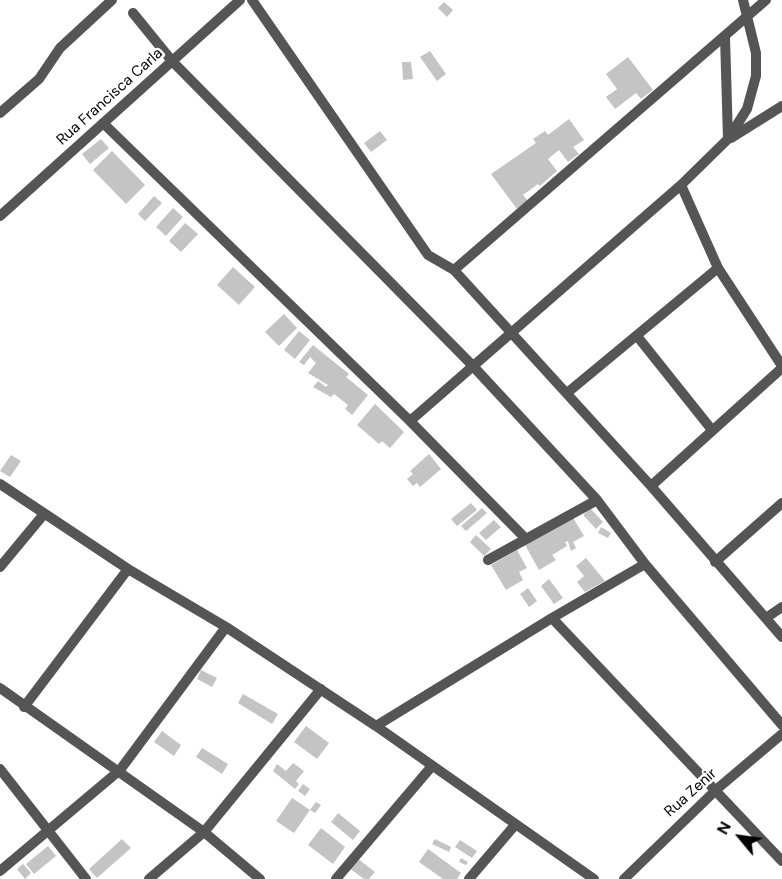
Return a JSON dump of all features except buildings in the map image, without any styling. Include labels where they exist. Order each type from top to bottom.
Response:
[{"type":"street","points":[[0,113],[39,79],[60,48],[112,0]]},
{"type":"street","name":"Rua Francisca Carla","points":[[0,216],[240,0]]},
{"type":"street","points":[[252,0],[428,255],[454,270],[651,486],[782,637]]},
{"type":"street","points":[[728,139],[747,109],[756,76],[756,53],[743,0]]},
{"type":"street","points":[[454,270],[766,0]]},
{"type":"street","points":[[133,13],[172,61],[472,365],[597,500],[645,564],[782,725]]},
{"type":"street","points":[[725,37],[728,139]]},
{"type":"street","points":[[410,421],[510,331],[681,185],[728,139],[782,106]]},
{"type":"street","points":[[103,123],[410,421],[525,538]]},
{"type":"street","points":[[651,486],[782,367],[718,268],[681,185]]},
{"type":"street","points":[[567,393],[718,268]]},
{"type":"street","points":[[637,336],[712,430]]},
{"type":"street","points":[[0,484],[128,569],[226,627],[321,689],[594,879]]},
{"type":"street","points":[[488,560],[597,500]]},
{"type":"street","points":[[715,562],[782,503]]},
{"type":"street","points":[[0,567],[44,514]]},
{"type":"street","points":[[376,726],[645,564]]},
{"type":"street","points":[[24,707],[128,569]]},
{"type":"street","points":[[766,618],[782,607]]},
{"type":"street","points":[[552,618],[717,789],[782,861]]},
{"type":"street","points":[[0,871],[120,770],[226,627]]},
{"type":"street","points":[[0,688],[24,707],[120,770],[204,832],[260,879]]},
{"type":"street","points":[[149,879],[204,832],[321,689]]},
{"type":"street","name":"Rua Zenir","points":[[624,879],[717,789],[782,734]]},
{"type":"street","points":[[336,879],[432,766]]},
{"type":"street","points":[[0,769],[86,879]]},
{"type":"street","points":[[469,879],[515,825]]}]
